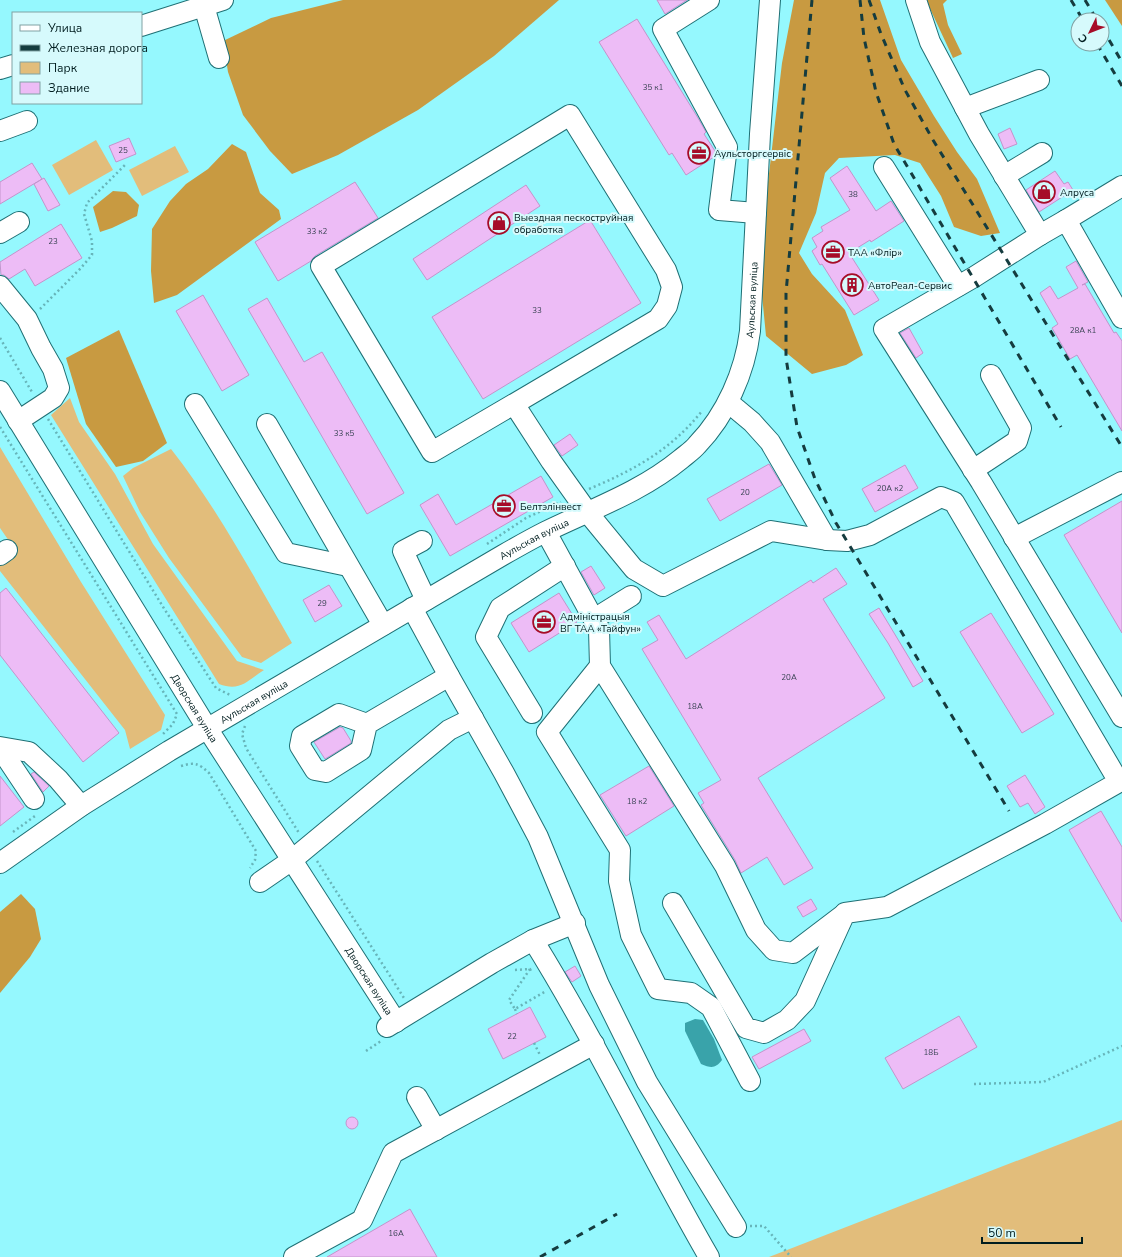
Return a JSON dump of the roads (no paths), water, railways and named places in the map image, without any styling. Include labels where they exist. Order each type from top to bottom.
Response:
[{"type":"street","points":[[142,26],[223,0]]},
{"type":"street","points":[[709,0],[663,30],[727,147],[720,210],[756,213]]},
{"type":"street","name":"Аульская вуліца","points":[[0,863],[81,806],[207,728],[503,555],[546,532],[633,491],[670,468],[697,446],[720,416],[728,402],[748,350],[760,134],[770,0]]},
{"type":"street","points":[[916,0],[930,42],[979,134],[1040,235]]},
{"type":"street","points":[[204,6],[219,58]]},
{"type":"street","points":[[0,70],[12,66]]},
{"type":"street","points":[[965,108],[1039,80]]},
{"type":"street","points":[[570,115],[666,270],[672,287],[667,306],[658,319],[514,404],[432,452],[321,266],[570,115]]},
{"type":"street","points":[[0,131],[27,121]]},
{"type":"street","points":[[1004,176],[1042,153]]},
{"type":"street","points":[[884,167],[958,286]]},
{"type":"street","points":[[1122,186],[1040,235],[1006,258],[884,329],[973,470],[1122,717]]},
{"type":"street","points":[[1066,220],[1122,318]]},
{"type":"street","points":[[0,232],[19,222]]},
{"type":"street","points":[[0,286],[27,319],[53,369],[59,388],[53,398],[41,407],[9,424]]},
{"type":"street","points":[[973,470],[1017,441],[1021,428],[991,375]]},
{"type":"street","name":"Дворская вуліца","points":[[0,391],[9,424],[292,860],[391,1025],[492,963],[533,940]]},
{"type":"street","points":[[728,402],[752,422],[770,442],[827,540]]},
{"type":"street","points":[[195,404],[286,553],[348,566]]},
{"type":"street","points":[[514,404],[551,461],[588,513],[634,569],[663,586],[771,531],[827,540],[847,541],[870,535],[941,497],[954,502],[1119,782],[1045,824],[887,907],[845,913],[793,953],[774,950],[756,930],[725,866],[600,666],[600,629],[546,532]]},
{"type":"street","points":[[267,424],[383,625]]},
{"type":"street","points":[[1014,538],[1122,482]]},
{"type":"street","points":[[422,541],[403,552],[419,604],[449,676],[504,773],[538,837],[575,923],[599,985],[647,1082],[736,1227]]},
{"type":"street","points":[[532,713],[486,636],[500,608],[565,566]]},
{"type":"street","points":[[594,619],[630,596]]},
{"type":"street","points":[[600,666],[547,732],[620,850],[619,881],[631,935],[658,989],[691,993],[711,1008],[750,1080]]},
{"type":"street","points":[[366,724],[449,676]]},
{"type":"street","points":[[255,875],[292,860],[431,747],[449,730],[472,718]]},
{"type":"street","points":[[0,747],[30,752],[58,779],[81,806]]},
{"type":"street","points":[[0,747],[34,799]]},
{"type":"street","points":[[674,903],[746,1028],[764,1033],[787,1020],[805,1001],[845,913]]},
{"type":"street","points":[[575,923],[533,940],[594,1044],[709,1257]]},
{"type":"street","points":[[294,1257],[362,1220],[393,1153],[594,1044]]},
{"type":"street","points":[[417,1097],[436,1130]]},
{"type":"water","points":[[695,1019],[703,1020],[714,1039],[722,1060],[713,1067],[701,1064],[685,1031],[685,1023]]},
{"type":"railway","points":[[812,0],[786,293],[786,358],[797,427],[815,479],[836,523],[1009,811]]},
{"type":"railway","points":[[860,0],[864,38],[876,92],[894,144],[1061,427]]},
{"type":"railway","points":[[869,0],[881,34],[905,90],[933,140],[1122,447]]},
{"type":"railway","points":[[1071,0],[1078,12]]},
{"type":"railway","points":[[1085,0],[1092,12]]},
{"type":"railway","points":[[1110,42],[1122,62]]},
{"type":"railway","points":[[1102,52],[1122,86]]},
{"type":"railway","points":[[540,1257],[617,1214]]},
{"type":"place","name":"Аульсторгсервіс","points":[[699,153]]},
{"type":"place","name":"Алруса","points":[[1044,192]]},
{"type":"place","name":"Выездная пескоструйная обработка","points":[[499,223]]},
{"type":"place","name":"ТАА «Флір»","points":[[833,252]]},
{"type":"place","name":"АвтоРеал-Сервис","points":[[852,285]]},
{"type":"place","name":"Белтэлінвест","points":[[504,506]]},
{"type":"place","name":"Адміністрацыя ВГ ТАА «Тайфун»","points":[[544,622]]}]
